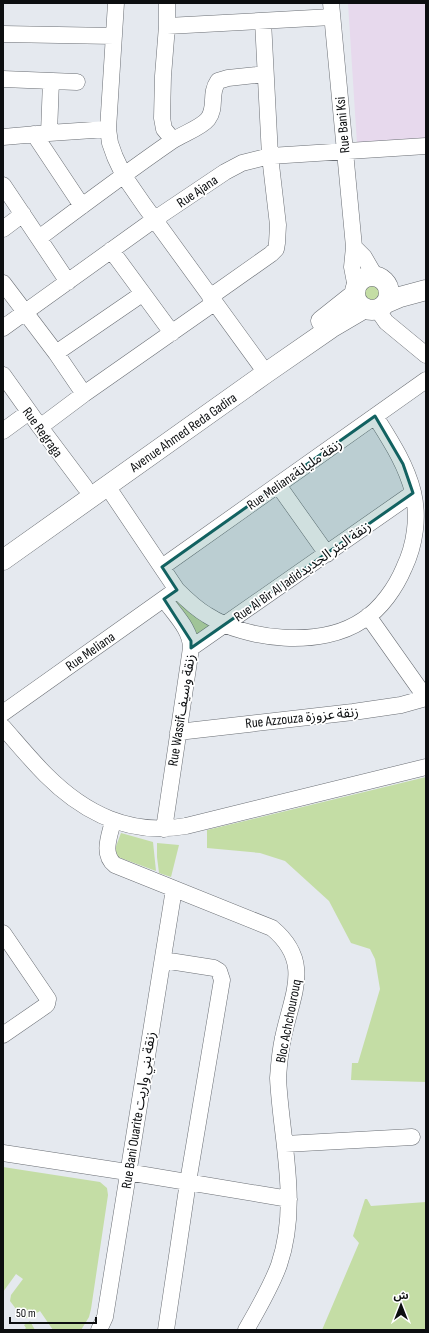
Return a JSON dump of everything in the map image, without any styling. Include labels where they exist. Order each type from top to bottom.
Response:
[{"type":"main road","points":[[380,279],[390,292],[371,304],[363,279],[369,276],[380,279],[426,280]]},
{"type":"main road","name":"Avenue Ahmed Reda Gadira","points":[[3,560],[107,486],[262,369],[315,325],[371,304],[426,290]]},
{"type":"main road","name":"Avenue Ahmed Reda Gadira","points":[[3,543],[262,369]]},
{"type":"street","points":[[116,3],[108,129],[114,157],[124,176],[144,205],[262,369]]},
{"type":"street","points":[[167,3],[162,118],[164,129],[174,140]]},
{"type":"street","points":[[167,26],[263,21],[332,10]]},
{"type":"street","name":"Rue Bani Ksi","points":[[332,10],[354,247],[352,268],[371,304]]},
{"type":"street","points":[[40,428],[84,394],[172,333],[271,254],[276,248],[278,225],[270,156],[263,21]]},
{"type":"street","points":[[3,34],[114,36]]},
{"type":"street","points":[[39,238],[174,140],[208,119],[213,106],[213,92],[218,81],[228,78],[265,74]]},
{"type":"street","points":[[3,79],[77,82]]},
{"type":"street","points":[[51,80],[42,134],[82,206]]},
{"type":"street","points":[[3,137],[108,129]]},
{"type":"street","name":"Rue Ajana","points":[[3,328],[155,219],[225,172],[242,163],[270,156],[426,146]]},
{"type":"street","points":[[3,185],[68,282]]},
{"type":"street","points":[[3,229],[23,214]]},
{"type":"street","points":[[354,247],[364,257],[380,279]]},
{"type":"street","points":[[111,250],[172,333]]},
{"type":"street","points":[[3,283],[56,353],[84,394]]},
{"type":"street","points":[[56,353],[142,294]]},
{"type":"street","points":[[371,304],[426,355]]},
{"type":"street","name":"Rue Regraga","points":[[3,375],[40,428],[85,487]]},
{"type":"street","name":"Rue Melianaزنقة مليانة","points":[[162,567],[426,380]]},
{"type":"street","points":[[3,431],[29,412]]},
{"type":"street","points":[[107,486],[177,590],[197,609],[226,625],[266,636],[286,638],[320,636],[342,630],[368,616],[385,599],[408,560],[414,533],[415,509],[413,493],[403,464],[375,416]]},
{"type":"street","points":[[278,485],[327,554]]},
{"type":"street","name":"Rue Al Bir Al Jadidزنقة البئر الجديد","points":[[191,648],[413,493]]},
{"type":"street","name":"Rue Meliana","points":[[3,713],[177,590]]},
{"type":"street","name":"Rue Wassifزنقة وسيف","points":[[164,599],[188,632],[191,648],[164,829]]},
{"type":"street","points":[[368,616],[426,698]]},
{"type":"street","name":"Rue Azzouza زنقة عزوزة","points":[[178,732],[353,712],[401,705],[426,698]]},
{"type":"street","points":[[3,727],[45,774],[61,788],[88,808],[113,821],[136,827],[164,829],[186,826],[426,767]]},
{"type":"street","name":"Bloc Achchourouq","points":[[113,821],[106,850],[107,855],[112,862],[118,866],[272,928],[282,937],[290,949],[296,967],[297,982],[283,1037],[278,1078],[288,1178],[288,1215],[279,1265],[246,1330]]},
{"type":"street","name":"Rue Bani Ouarite زنقة بني واريت","points":[[99,1330],[105,1317],[127,1172],[174,889]]},
{"type":"street","points":[[3,933],[48,1001],[45,1006],[3,1035]]},
{"type":"street","points":[[163,960],[214,968],[219,971],[222,980],[188,1182],[166,1330]]},
{"type":"street","points":[[285,1144],[412,1137]]},
{"type":"street","points":[[3,1153],[289,1199]]},
{"type":"highlighted area","points":[[375,416],[403,464],[413,493],[191,648],[191,641],[164,599],[177,590],[162,567]]},
{"type":"shaded area","points":[[348,3],[426,3],[426,139],[357,144]]},
{"type":"green space","points":[[370,283],[377,284],[383,290],[383,295],[375,304],[364,300],[362,296],[363,288]]},
{"type":"green space","points":[[179,596],[212,625],[198,637],[172,601]]},
{"type":"green space","points":[[426,777],[426,1082],[351,1080],[352,1063],[358,1063],[380,989],[375,959],[370,949],[351,943],[329,901],[285,861],[260,853],[207,848],[207,830]]},
{"type":"green space","points":[[121,833],[153,842],[156,871],[118,857],[115,849]]},
{"type":"green space","points":[[157,843],[179,845],[171,877],[159,873]]},
{"type":"green space","points":[[3,1167],[100,1182],[107,1188],[108,1195],[91,1309],[89,1317],[81,1330],[53,1330],[40,1311],[28,1318],[22,1317],[10,1301],[11,1295],[23,1279],[16,1274],[3,1292]]},
{"type":"green space","points":[[365,1199],[367,1199],[371,1206],[426,1202],[426,1330],[322,1330],[359,1243],[353,1236]]},
{"type":"green space","points":[[30,1321],[35,1330],[24,1330],[26,1328],[24,1325]]}]
